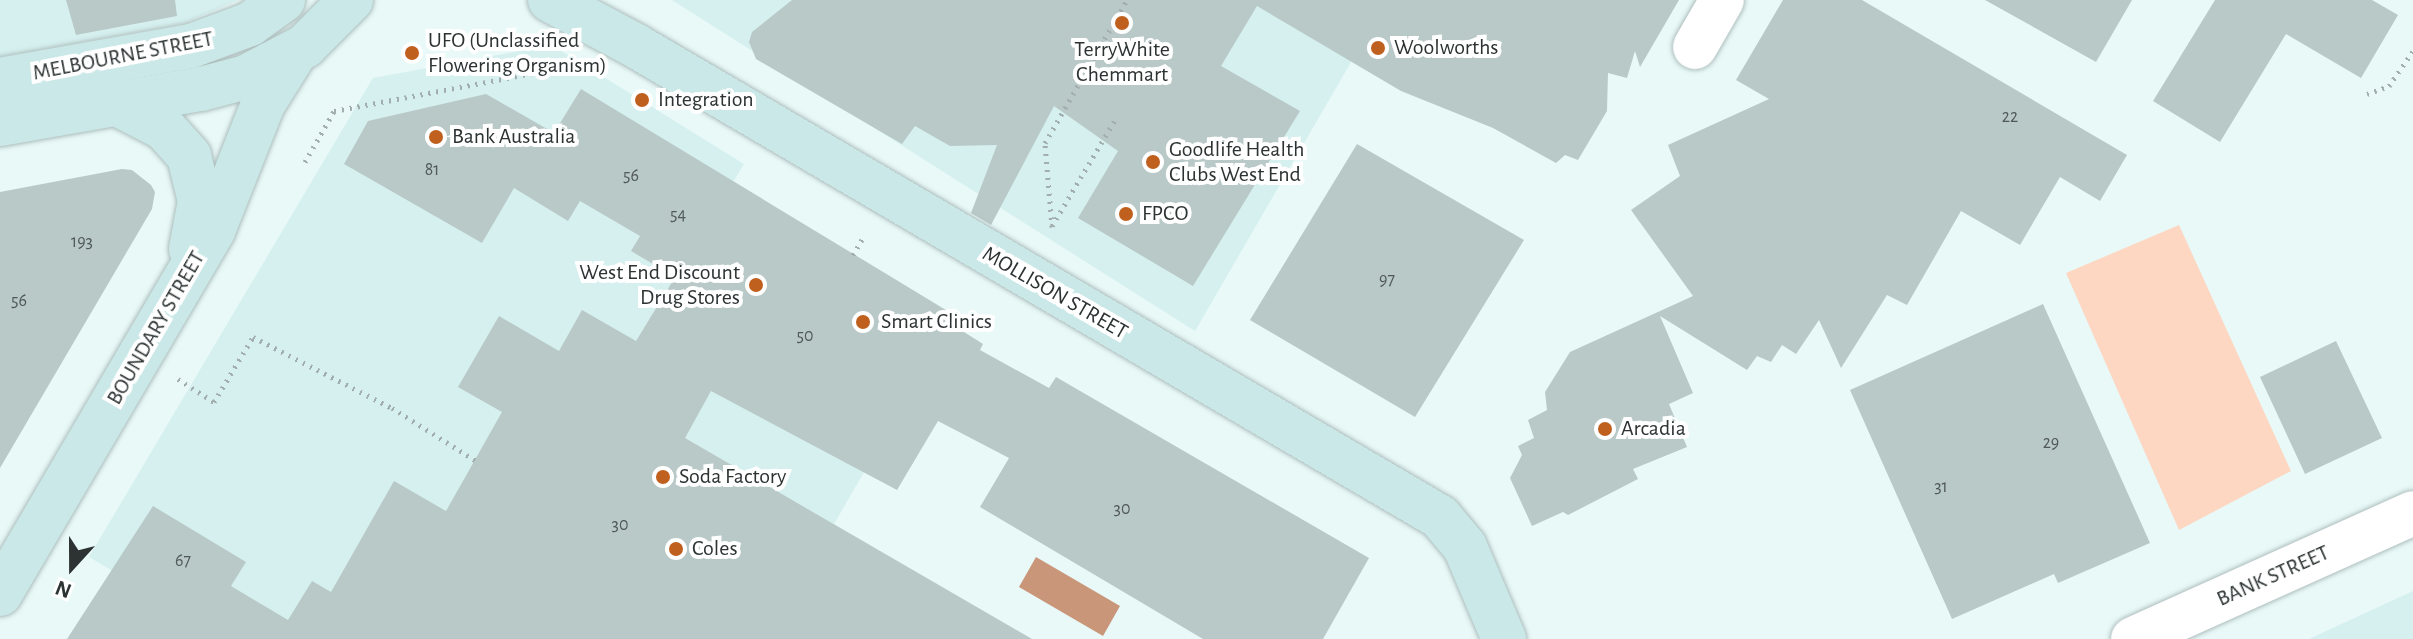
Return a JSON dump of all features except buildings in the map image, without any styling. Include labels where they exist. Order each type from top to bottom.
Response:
[{"type":"street","name":"MELBOURNE STREET","points":[[0,80],[191,46],[250,24],[283,0]]},
{"type":"street","name":"MELBOURNE STREET","points":[[0,124],[228,83],[262,71],[295,53],[329,25],[351,0]]},
{"type":"street","name":"MOLLISON STREET","points":[[550,0],[636,46],[1440,517],[1465,547],[1504,639]]},
{"type":"street","points":[[1695,47],[1722,0]]},
{"type":"street","name":"BOUNDARY STREET","points":[[0,594],[225,207],[263,104],[295,53]]},
{"type":"street","name":"MELBOURNE STREET","points":[[117,104],[172,134],[193,164],[199,211],[181,282]]},
{"type":"street","name":"BANK STREET","points":[[2133,639],[2413,513]]},
{"type":"path","points":[[1115,120],[1052,227],[1045,143],[1127,0]]},
{"type":"path","points":[[2367,94],[2389,86],[2413,51]]},
{"type":"path","points":[[305,162],[334,111],[560,68]]},
{"type":"path","points":[[853,255],[863,238]]},
{"type":"path","points":[[178,379],[214,402],[253,337],[392,408],[475,460]]},
{"type":"shaded area","points":[[0,0],[238,0],[185,23],[0,57]]},
{"type":"shaded area","points":[[672,0],[1387,0],[1195,331]]},
{"type":"shaded area","points":[[552,45],[744,164],[636,341],[864,472],[834,524],[1032,639],[229,639],[89,557],[373,78]]},
{"type":"shaded area","points":[[2179,225],[2291,471],[2179,530],[2066,273]]},
{"type":"shaded area","points":[[1036,557],[1120,606],[1103,636],[1019,587]]},
{"type":"shaded area","points":[[2413,591],[2413,639],[2309,639]]},
{"type":"place","name":"TerryWhite Chemmart","points":[[1122,23]]},
{"type":"place","name":"Woolworths","points":[[1378,48]]},
{"type":"place","name":"UFO (Unclassified Flowering Organism)","points":[[412,53]]},
{"type":"place","name":"Integration","points":[[642,100]]},
{"type":"place","name":"Bank Australia","points":[[436,137]]},
{"type":"place","name":"Goodlife Health Clubs West End","points":[[1153,162]]},
{"type":"place","name":"FPCO","points":[[1126,214]]},
{"type":"place","name":"West End Discount Drug Stores","points":[[756,285]]},
{"type":"place","name":"Smart Clinics","points":[[863,322]]},
{"type":"place","name":"Arcadia","points":[[1605,429]]},
{"type":"place","name":"Soda Factory","points":[[663,477]]},
{"type":"place","name":"Coles","points":[[676,549]]}]
